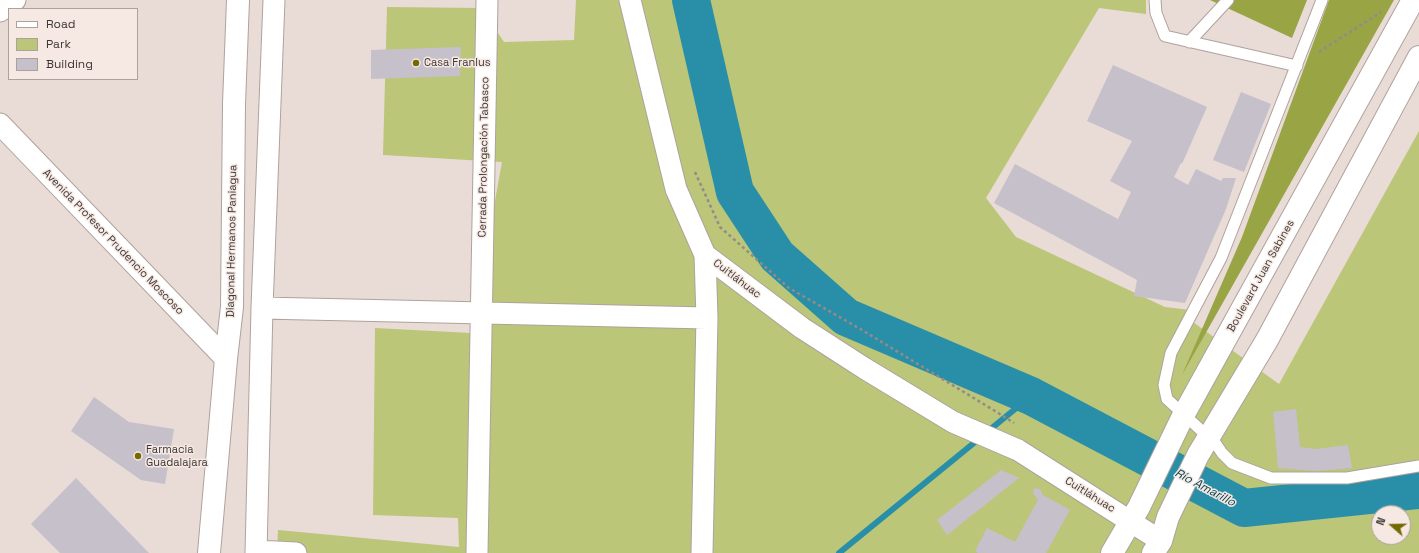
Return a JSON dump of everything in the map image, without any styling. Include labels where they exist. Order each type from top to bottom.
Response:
[{"type":"main road","name":"Diagonal Hermanos Paniagua","points":[[209,553],[232,307],[234,104],[238,0]]},
{"type":"main road","name":"Boulevard Juan Sabines","points":[[1112,553],[1144,497],[1184,414],[1413,0]]},
{"type":"main road","points":[[1157,547],[1168,517],[1198,455],[1267,340],[1419,57]]},
{"type":"street","points":[[0,11],[15,0]]},
{"type":"street","points":[[274,0],[262,308],[256,552],[296,553]]},
{"type":"street","name":"Cerrada Prolongación Tabasco","points":[[477,553],[487,0]]},
{"type":"street","name":"Cuitláhuac","points":[[630,0],[676,189],[705,255],[802,328],[953,422],[1018,450],[1131,522],[1157,547]]},
{"type":"street","name":"Avenida Profesor Prudencio Moscoso","points":[[0,124],[226,359]]},
{"type":"street","points":[[702,553],[707,318],[705,255]]},
{"type":"street","points":[[262,308],[707,318]]},
{"type":"lane","points":[[1155,0],[1156,14],[1165,36],[1297,66]]},
{"type":"lane","points":[[1189,42],[1228,0]]},
{"type":"lane","points":[[1322,0],[1222,258],[1171,352],[1164,385],[1167,399],[1216,444],[1222,453],[1232,463],[1271,478],[1347,478],[1419,466]]},
{"type":"path","points":[[1297,66],[1387,8]]},
{"type":"path","points":[[694,170],[720,227],[789,288],[862,330],[1014,424]]},
{"type":"green space","points":[[576,0],[1146,0],[1146,14],[1099,8],[986,198],[1016,237],[1165,307],[1190,310],[1186,317],[1279,384],[1419,131],[1419,553],[277,553],[278,530],[459,547],[458,518],[373,515],[375,328],[471,333],[502,162],[383,155],[387,7],[481,8],[504,42],[574,40]]},
{"type":"green space","points":[[1210,0],[1307,0],[1292,38]]},
{"type":"green space","points":[[1329,0],[1394,0],[1182,375],[1242,237]]},
{"type":"building","name":"Casa Franlus","points":[[461,47],[460,76],[371,79],[371,50]]},
{"type":"building","points":[[1113,65],[1207,107],[1182,164],[1181,163],[1174,177],[1188,185],[1196,169],[1221,181],[1223,178],[1236,178],[1226,209],[1185,303],[1134,296],[1137,280],[994,203],[1015,164],[1118,219],[1131,192],[1110,181],[1132,141],[1087,121]]},
{"type":"building","points":[[1241,92],[1271,104],[1244,172],[1213,160]]},
{"type":"building","name":"Farmacia Guadalajara","points":[[94,397],[129,422],[174,429],[165,484],[141,480],[71,431]]},
{"type":"building","points":[[1296,409],[1300,447],[1315,449],[1348,445],[1352,468],[1315,471],[1278,468],[1273,412]]},
{"type":"building","points":[[1001,470],[1019,478],[947,535],[937,520]]},
{"type":"building","points":[[76,478],[149,553],[60,553],[31,524]]},
{"type":"building","points":[[1034,488],[1040,489],[1043,495],[1070,510],[1046,553],[978,553],[975,551],[987,528],[1015,542],[1038,500],[1033,493]]},
{"type":"waterway","name":"Río Amarillo","points":[[691,0],[735,192],[777,256],[846,317],[1031,396],[1244,508],[1419,490]]},
{"type":"waterway","points":[[987,432],[1031,396]]},
{"type":"waterway","points":[[839,553],[980,438]]},
{"type":"place","name":"Casa Franlus","points":[[416,63]]},
{"type":"place","name":"Farmacia Guadalajara","points":[[138,456]]}]
